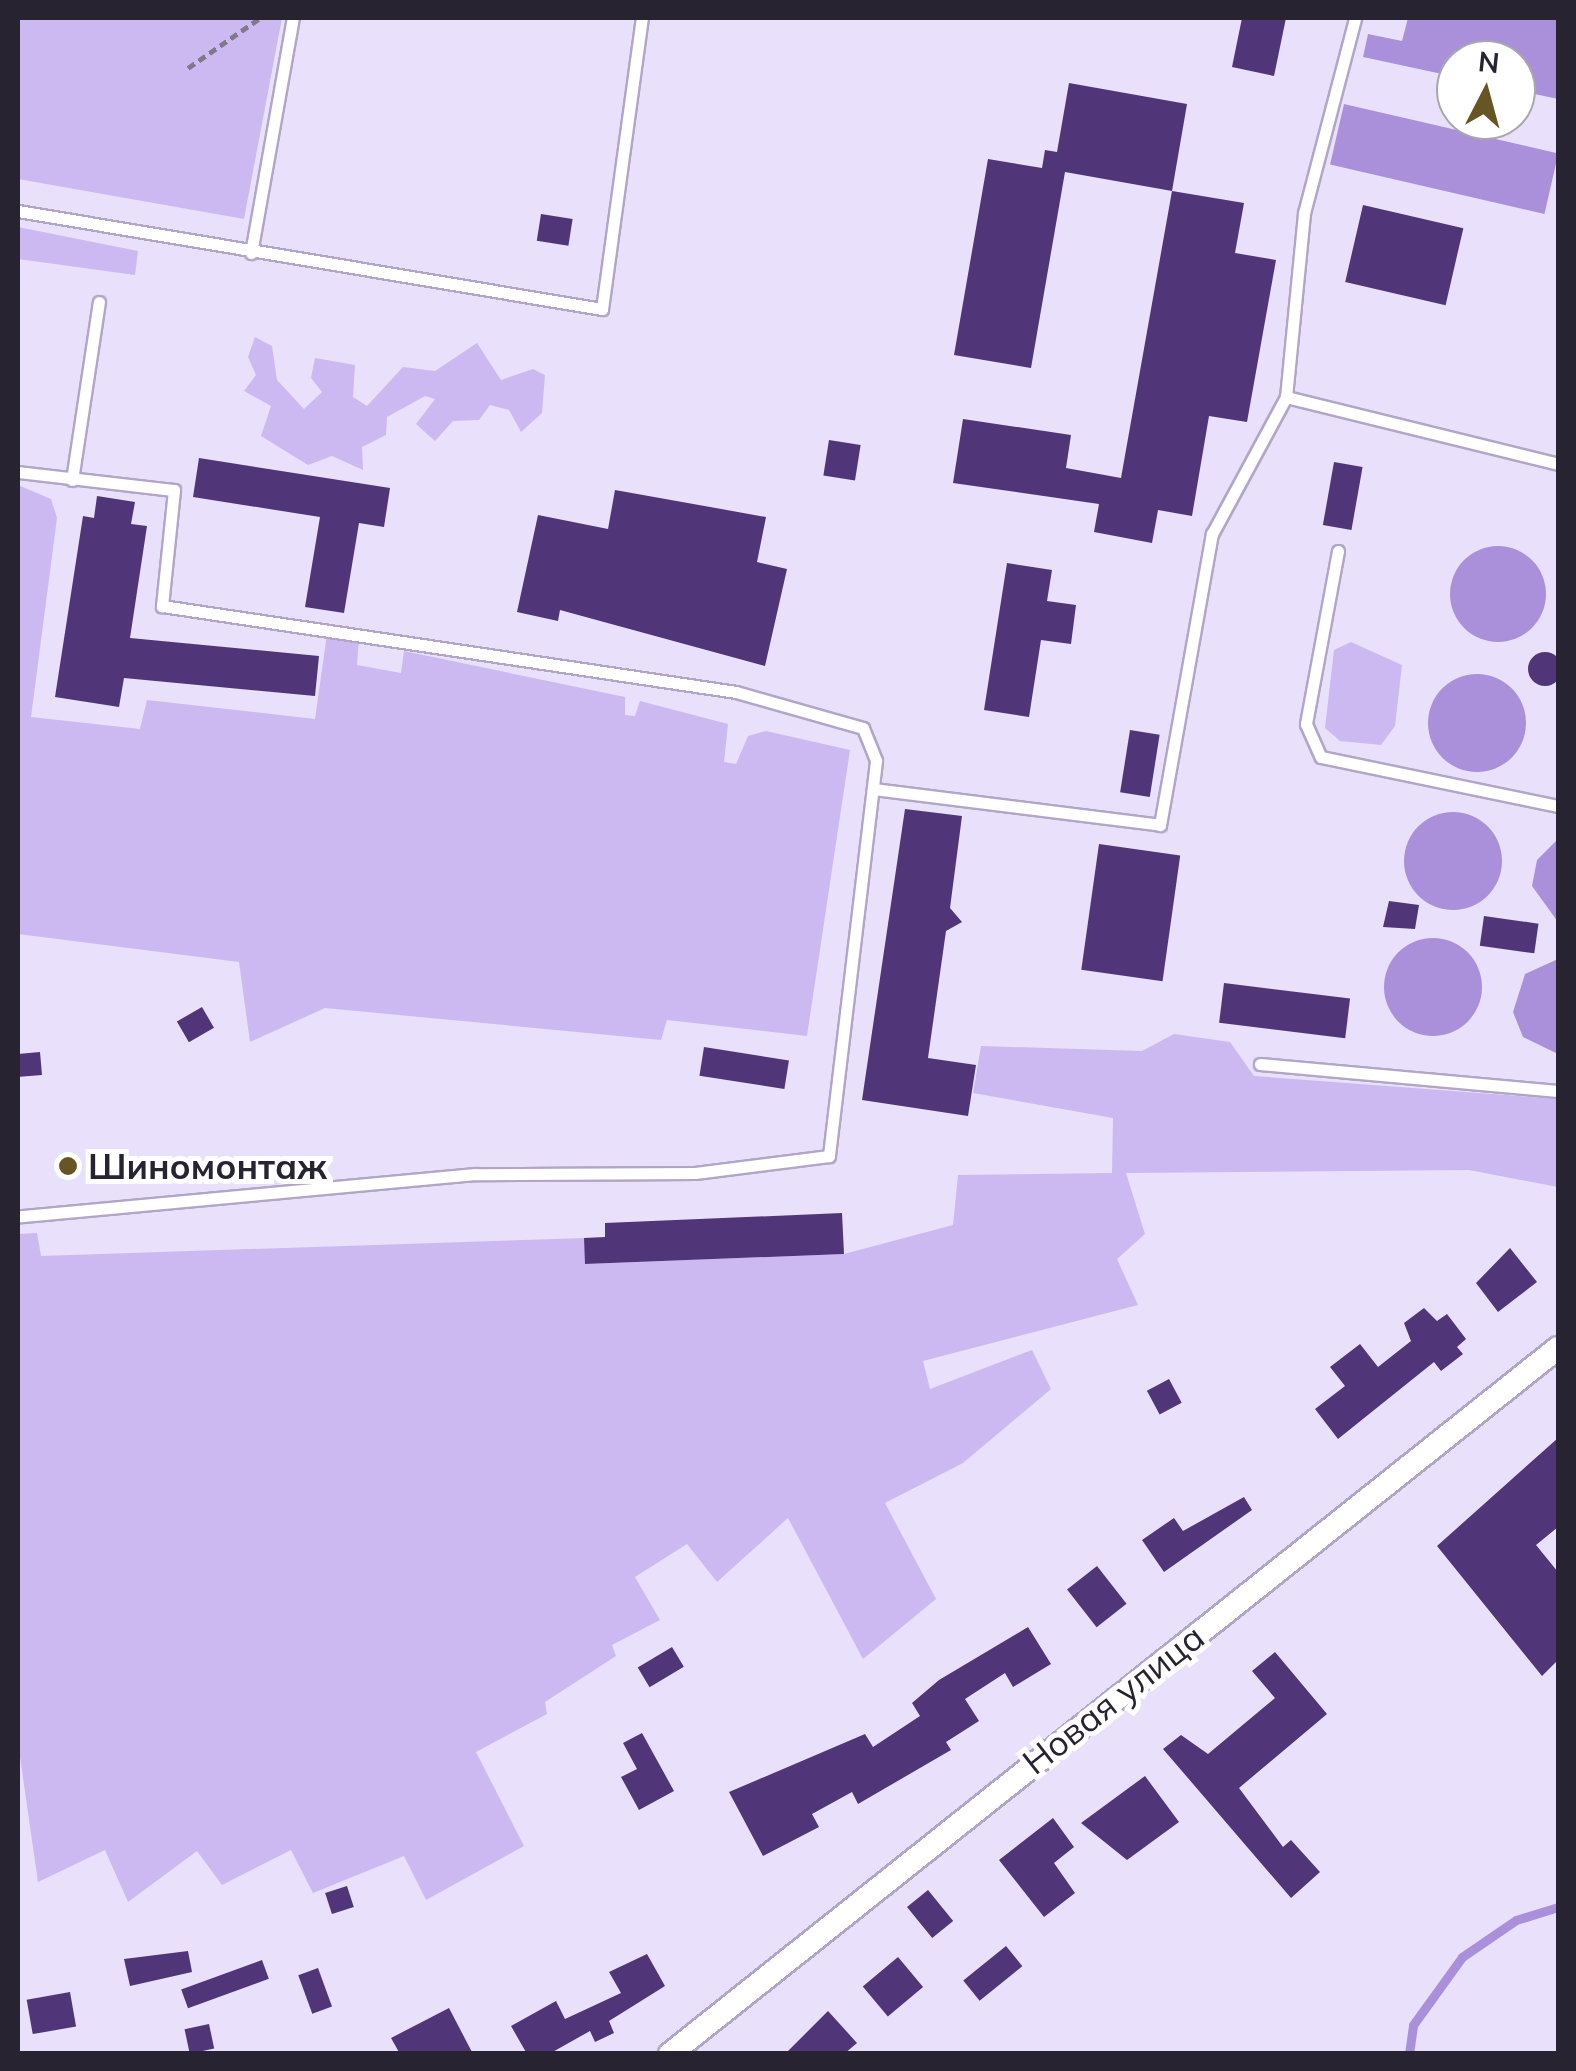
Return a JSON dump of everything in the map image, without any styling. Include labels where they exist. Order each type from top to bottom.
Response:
[{"type":"street","name":"Новая улица","points":[[670,2054],[1558,1348]]},
{"type":"lane","points":[[250,253],[293,18]]},
{"type":"lane","points":[[18,211],[602,310],[642,18]]},
{"type":"lane","points":[[873,789],[1160,825],[1212,534],[1286,397],[1304,213],[1356,18]]},
{"type":"lane","points":[[72,480],[99,302]]},
{"type":"lane","points":[[1286,397],[1558,464]]},
{"type":"lane","points":[[18,472],[174,490],[162,606],[736,692],[863,728],[876,761],[830,1156],[695,1172],[475,1174],[18,1216]]},
{"type":"lane","points":[[1338,551],[1306,724],[1321,757],[1558,806]]},
{"type":"lane","points":[[1260,1064],[1558,1091]]},
{"type":"path","points":[[188,68],[260,18]]},
{"type":"shaded area","points":[[18,18],[282,18],[244,219],[18,179]]},
{"type":"shaded area","points":[[1408,18],[1558,18],[1558,99],[1536,94],[1536,40],[1436,40],[1436,73],[1363,57],[1368,34],[1402,41]]},
{"type":"shaded area","points":[[1344,104],[1436,125],[1436,140],[1500,140],[1558,153],[1544,214],[1330,164]]},
{"type":"shaded area","points":[[18,227],[138,251],[135,275],[18,259]]},
{"type":"shaded area","points":[[255,337],[272,346],[277,380],[304,409],[322,392],[311,378],[315,358],[355,365],[353,397],[367,406],[403,367],[435,371],[477,343],[501,380],[533,369],[545,375],[542,413],[521,432],[509,410],[490,405],[479,420],[453,421],[435,441],[416,424],[435,399],[425,396],[387,417],[386,435],[362,447],[363,470],[332,456],[308,465],[261,436],[271,406],[244,391],[256,375],[248,357]]},
{"type":"shaded area","points":[[18,485],[51,499],[57,518],[31,717],[140,729],[147,700],[315,719],[327,634],[359,638],[357,665],[401,673],[404,651],[625,697],[625,715],[635,716],[640,701],[728,724],[724,762],[736,764],[748,736],[766,731],[850,750],[807,1036],[667,1020],[661,1040],[325,1008],[250,1042],[239,962],[18,934]]},
{"type":"shaded area","points":[[1498,546],[1516,549],[1532,560],[1543,576],[1543,612],[1532,628],[1516,639],[1498,642],[1480,639],[1464,628],[1453,612],[1450,594],[1453,576],[1464,560],[1480,549]]},
{"type":"shaded area","points":[[1351,642],[1402,665],[1395,726],[1381,745],[1340,741],[1325,728],[1334,650]]},
{"type":"shaded area","points":[[1477,674],[1496,677],[1512,688],[1523,704],[1523,742],[1512,758],[1496,769],[1477,772],[1458,769],[1442,758],[1431,742],[1428,723],[1431,704],[1442,688],[1458,677]]},
{"type":"shaded area","points":[[1453,812],[1480,820],[1494,834],[1502,861],[1494,888],[1480,902],[1453,910],[1426,902],[1412,888],[1404,861],[1412,834],[1426,820]]},
{"type":"shaded area","points":[[1558,839],[1558,922],[1532,886],[1537,860]]},
{"type":"shaded area","points":[[1433,938],[1460,946],[1474,960],[1482,987],[1474,1014],[1460,1028],[1433,1036],[1406,1028],[1392,1014],[1384,987],[1392,960],[1406,946]]},
{"type":"shaded area","points":[[1558,959],[1558,1054],[1523,1037],[1513,1012],[1525,974]]},
{"type":"shaded area","points":[[1174,1034],[1230,1042],[1254,1076],[1558,1099],[1558,1187],[1469,1170],[1126,1173],[1145,1234],[1117,1259],[1138,1305],[923,1361],[930,1389],[1032,1350],[1051,1389],[963,1463],[885,1503],[936,1599],[863,1659],[788,1518],[717,1582],[687,1544],[635,1577],[660,1620],[612,1645],[616,1656],[545,1702],[547,1714],[476,1752],[524,1846],[426,1900],[404,1856],[313,1893],[291,1850],[222,1885],[197,1851],[128,1902],[105,1850],[38,1882],[18,1743],[18,1234],[37,1233],[41,1256],[584,1238],[586,1264],[844,1254],[953,1225],[958,1175],[1112,1173],[1113,1118],[973,1093],[981,1046],[1142,1051]]},
{"type":"building","points":[[1242,18],[1286,18],[1274,76],[1232,67]]},
{"type":"building","points":[[1069,83],[1187,104],[1172,191],[1065,172],[1031,368],[954,355],[988,159],[1042,168],[1045,150],[1057,152]]},
{"type":"building","points":[[1172,191],[1244,203],[1235,253],[1276,260],[1247,422],[1209,416],[1192,516],[1158,510],[1152,543],[1094,532],[1099,504],[953,483],[963,419],[1071,435],[1066,468],[1121,478]]},
{"type":"building","points":[[1363,205],[1463,228],[1446,305],[1345,282]]},
{"type":"building","points":[[541,214],[573,219],[568,246],[537,241]]},
{"type":"building","points":[[829,440],[861,445],[855,481],[823,476]]},
{"type":"building","points":[[199,458],[390,488],[384,527],[359,523],[344,613],[305,607],[320,517],[193,497]]},
{"type":"building","points":[[1334,462],[1363,467],[1351,530],[1323,525]]},
{"type":"building","points":[[615,490],[766,517],[757,562],[787,569],[765,666],[560,610],[558,621],[517,612],[538,515],[608,529]]},
{"type":"building","points":[[97,496],[135,502],[131,524],[147,526],[130,638],[319,656],[315,696],[124,678],[119,707],[55,697],[83,516],[94,518]]},
{"type":"building","points":[[1007,563],[1052,570],[1047,601],[1076,605],[1071,644],[1041,640],[1029,717],[984,710]]},
{"type":"building","points":[[1545,652],[1557,657],[1562,669],[1557,681],[1545,686],[1533,681],[1528,669],[1533,657]]},
{"type":"building","points":[[1130,730],[1160,735],[1150,797],[1120,792]]},
{"type":"building","points":[[905,809],[962,816],[950,908],[962,922],[946,931],[928,1058],[976,1065],[968,1116],[862,1100]]},
{"type":"building","points":[[1099,844],[1180,855],[1163,981],[1081,970]]},
{"type":"building","points":[[1389,901],[1419,905],[1415,929],[1383,927]]},
{"type":"building","points":[[1484,916],[1538,924],[1534,953],[1480,946]]},
{"type":"building","points":[[1224,983],[1350,998],[1345,1038],[1219,1023]]},
{"type":"building","points":[[202,1007],[214,1028],[189,1042],[177,1021]]},
{"type":"building","points":[[704,1047],[789,1060],[784,1089],[699,1076]]},
{"type":"building","points":[[40,1052],[42,1075],[20,1077],[18,1054]]},
{"type":"building","points":[[842,1213],[844,1254],[585,1264],[584,1238],[605,1237],[605,1223]]},
{"type":"building","points":[[1510,1248],[1537,1282],[1498,1312],[1476,1283]]},
{"type":"building","points":[[1424,1308],[1437,1321],[1447,1314],[1466,1339],[1457,1347],[1463,1354],[1441,1371],[1434,1362],[1338,1439],[1315,1409],[1345,1386],[1330,1367],[1360,1344],[1378,1367],[1411,1341],[1404,1323]]},
{"type":"building","points":[[1169,1379],[1182,1403],[1160,1415],[1147,1391]]},
{"type":"building","points":[[1558,1438],[1558,1527],[1536,1545],[1558,1572],[1558,1660],[1542,1676],[1437,1546]]},
{"type":"building","points":[[1244,1497],[1252,1510],[1164,1572],[1142,1540],[1174,1518],[1183,1531]]},
{"type":"building","points":[[1097,1566],[1127,1604],[1097,1627],[1067,1589]]},
{"type":"building","points":[[1028,1627],[1051,1664],[1013,1687],[1005,1673],[965,1699],[979,1721],[946,1742],[951,1750],[858,1804],[852,1792],[812,1814],[819,1827],[763,1856],[729,1792],[865,1734],[873,1747],[920,1716],[912,1703],[939,1680]]},
{"type":"building","points":[[672,1647],[684,1667],[650,1687],[638,1668]]},
{"type":"building","points":[[1275,1652],[1327,1714],[1239,1788],[1283,1847],[1291,1840],[1320,1872],[1291,1898],[1163,1749],[1181,1735],[1208,1754],[1275,1698],[1252,1671]]},
{"type":"building","points":[[642,1733],[674,1791],[639,1810],[621,1777],[637,1769],[623,1743]]},
{"type":"building","points":[[1145,1776],[1179,1822],[1127,1860],[1081,1823]]},
{"type":"building","points":[[1053,1818],[1074,1847],[1054,1863],[1075,1893],[1044,1917],[999,1860]]},
{"type":"building","points":[[347,1886],[354,1907],[332,1914],[325,1893]]},
{"type":"building","points":[[928,1890],[953,1921],[932,1938],[907,1907]]},
{"type":"building","points":[[1006,1946],[1022,1966],[980,2001],[963,1981]]},
{"type":"building","points":[[188,1951],[192,1972],[130,1986],[124,1959]]},
{"type":"building","points":[[647,1954],[665,1986],[609,2021],[614,2033],[595,2042],[590,2031],[549,2054],[527,2054],[511,2026],[556,2001],[565,2019],[621,1993],[609,1972]]},
{"type":"building","points":[[898,1957],[923,1987],[888,2016],[863,1987]]},
{"type":"building","points":[[262,1960],[269,1979],[188,2008],[181,1989]]},
{"type":"building","points":[[318,1968],[332,2007],[312,2014],[298,1975]]},
{"type":"building","points":[[70,1992],[76,2026],[33,2034],[27,2000]]},
{"type":"building","points":[[449,2008],[473,2054],[400,2054],[391,2038]]},
{"type":"building","points":[[828,2011],[857,2043],[844,2054],[785,2054]]},
{"type":"building","points":[[209,2024],[214,2048],[190,2054],[185,2029]]},
{"type":"waterway","points":[[1409,2054],[1413,2025],[1462,1957],[1516,1920],[1558,1907]]},
{"type":"place","name":"Шиномонтаж","points":[[68,1166]]}]
